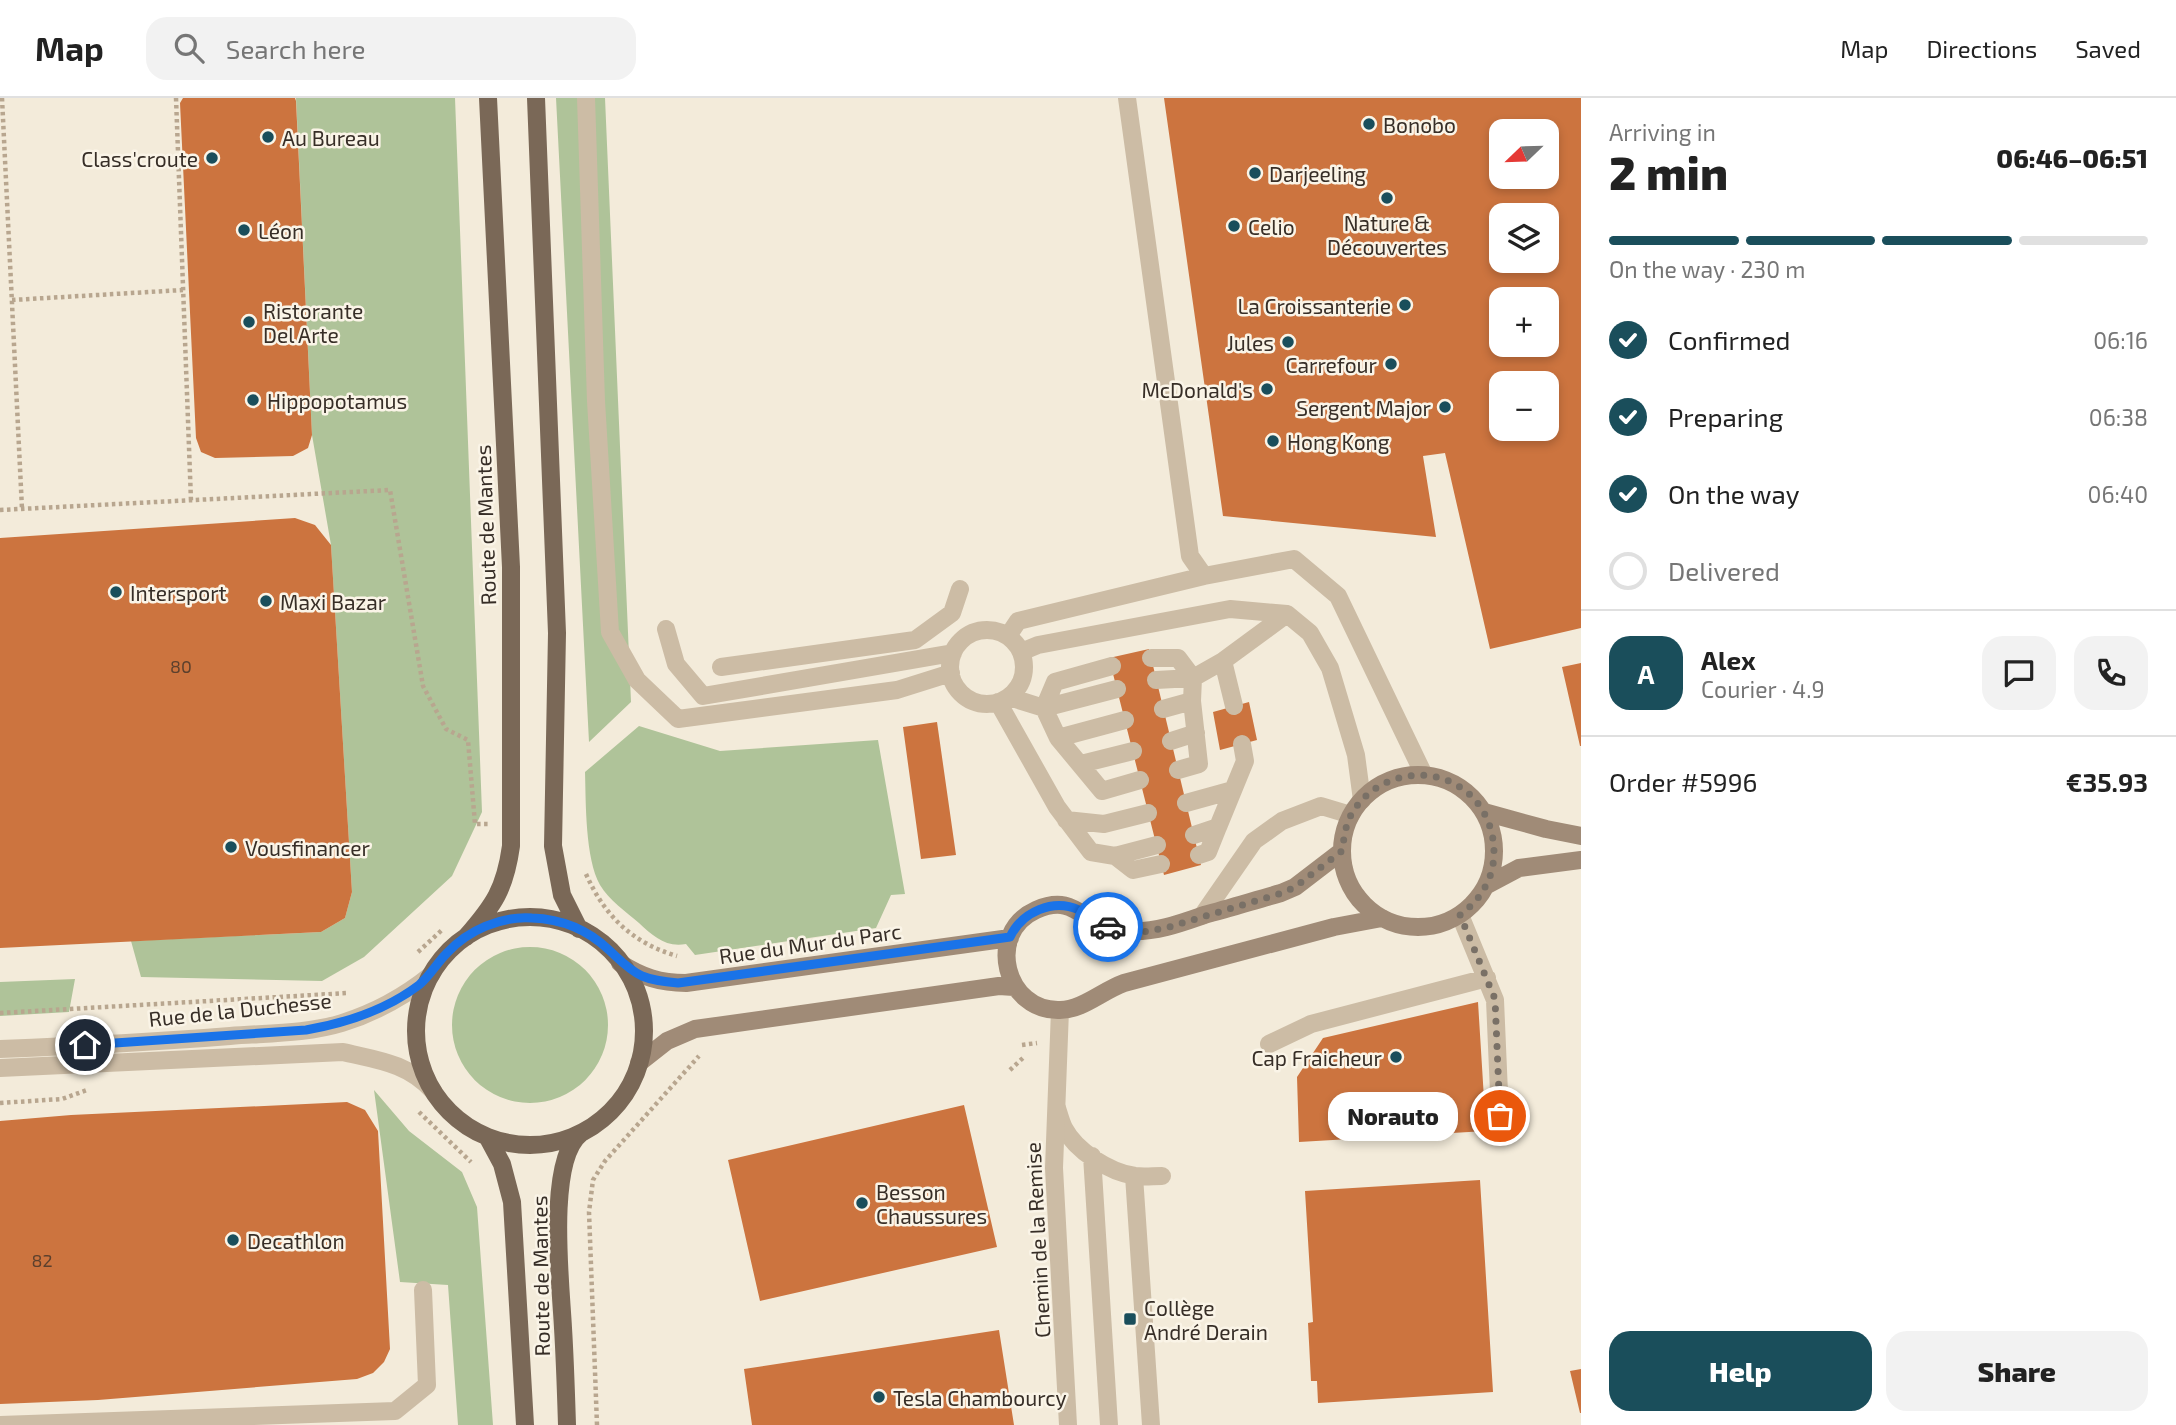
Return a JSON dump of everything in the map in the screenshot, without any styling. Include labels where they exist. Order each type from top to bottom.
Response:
[{"type":"main road","name":"Route de Mantes","points":[[466,937],[483,918],[503,884],[511,846],[511,567],[488,98]]},
{"type":"main road","points":[[537,98],[557,633],[553,846],[562,895],[579,929]]},
{"type":"main road","points":[[515,918],[554,920],[579,929],[602,944],[620,963],[634,986],[641,1011],[643,1037],[639,1063],[622,1098],[604,1118],[583,1132],[560,1141],[536,1145],[512,1144],[488,1138],[457,1119],[433,1091],[420,1063],[416,1033],[420,1003],[431,975],[446,954],[466,937],[489,925],[515,918]]},
{"type":"main road","name":"Route de Mantes","points":[[567,1425],[559,1210],[566,1160],[571,1144],[583,1132]]},
{"type":"main road","points":[[488,1138],[502,1164],[512,1202],[525,1425]]},
{"type":"street","points":[[586,98],[596,401],[610,632],[637,680],[678,719],[897,690],[951,673]]},
{"type":"street","points":[[1127,98],[1190,556],[1204,576]]},
{"type":"street","points":[[1008,636],[1018,621],[1204,576],[1294,559],[1338,596],[1424,775]]},
{"type":"street","points":[[720,667],[915,640],[953,613],[960,589]]},
{"type":"street","points":[[1021,652],[1038,645],[1230,609],[1287,614],[1310,633],[1330,668],[1356,755],[1362,800]]},
{"type":"street","points":[[1156,680],[1193,678],[1223,662],[1287,614]]},
{"type":"street","points":[[666,629],[676,664],[703,696],[953,653]]},
{"type":"street","points":[[1003,700],[1017,688],[1022,677],[1024,664],[1021,652],[1008,636],[997,631],[972,633],[957,645],[953,653],[951,673],[955,685],[963,695],[974,701],[985,704],[1003,700],[1044,708],[1117,689]]},
{"type":"street","points":[[1151,658],[1178,658],[1193,678],[1192,701],[1199,764],[1178,770]]},
{"type":"street","points":[[1223,662],[1234,706]]},
{"type":"street","points":[[1111,666],[1055,682],[1044,708],[1058,737],[1102,790],[1140,780]]},
{"type":"street","points":[[1003,700],[1057,807],[1091,852],[1115,856],[1157,845]]},
{"type":"street","points":[[1163,709],[1192,701]]},
{"type":"street","points":[[1058,737],[1125,720]]},
{"type":"street","points":[[1171,741],[1196,733]]},
{"type":"street","points":[[1199,855],[1208,852],[1245,761],[1242,744]]},
{"type":"street","points":[[1081,764],[1133,751]]},
{"type":"street","points":[[1424,775],[1447,781],[1468,793],[1484,812],[1493,836],[1494,861],[1486,885],[1475,902],[1460,915],[1441,924],[1421,927],[1401,925],[1382,918],[1366,906],[1353,890],[1345,871],[1342,851],[1351,815],[1362,800],[1380,785],[1401,777],[1424,775]]},
{"type":"street","points":[[1186,803],[1233,790]]},
{"type":"street","points":[[1202,916],[1254,841],[1282,821],[1321,806],[1351,815]]},
{"type":"street","points":[[1484,812],[1581,836]]},
{"type":"street","points":[[1066,820],[1104,824],[1148,813]]},
{"type":"street","points":[[1194,835],[1218,827]]},
{"type":"street","points":[[1342,851],[1295,887],[1282,893],[1166,928],[1142,932],[1117,930],[1104,926],[1072,907],[1051,906],[1035,911],[1016,926],[1010,937],[1006,963],[1014,987],[1038,1007],[1060,1010],[1076,1007],[1106,989],[1137,980],[1334,927],[1382,918]]},
{"type":"street","points":[[1115,856],[1133,870],[1161,864]]},
{"type":"street","points":[[1486,885],[1519,868],[1581,860]]},
{"type":"street","points":[[1460,915],[1495,999],[1500,1116]]},
{"type":"street","name":"Rue du Mur du Parc","points":[[620,963],[644,977],[660,982],[686,983],[1010,937]]},
{"type":"street","name":"Rue de la Duchesse","points":[[0,1049],[134,1043],[306,1030],[342,1023],[368,1013],[402,996],[431,975]]},
{"type":"street","points":[[1269,1044],[1311,1024],[1487,978]]},
{"type":"street","points":[[639,1063],[667,1041],[695,1029],[999,986],[1014,987]]},
{"type":"street","name":"Chemin de la Remise","points":[[1060,1010],[1054,1168],[1068,1425]]},
{"type":"street","name":"Rue de la Duchesse","points":[[0,1069],[343,1052],[398,1065],[424,1080],[433,1091]]},
{"type":"street","points":[[1057,1108],[1064,1128],[1076,1145],[1092,1156],[1114,1169],[1134,1176],[1162,1176]]},
{"type":"street","points":[[1092,1156],[1109,1425]]},
{"type":"street","points":[[1134,1176],[1152,1425]]},
{"type":"street","points":[[0,1425],[395,1411],[427,1385],[423,1290]]},
{"type":"path","points":[[2,98],[22,509]]},
{"type":"path","points":[[176,98],[191,501]]},
{"type":"path","points":[[12,300],[183,290]]},
{"type":"path","points":[[0,510],[390,491],[423,686],[446,729],[468,740],[475,824]]},
{"type":"path","points":[[584,871],[594,894],[625,929],[654,949],[682,957]]},
{"type":"path","points":[[415,955],[445,927]]},
{"type":"path","points":[[0,1013],[354,992]]},
{"type":"path","points":[[597,1425],[589,1212],[593,1180],[605,1161],[699,1055]]},
{"type":"path","points":[[1010,1070],[1024,1057]]},
{"type":"path","points":[[415,1107],[472,1164]]},
{"type":"green space","points":[[296,98],[455,98],[482,812],[452,876],[364,957],[322,981],[141,977],[131,941],[321,932],[345,918],[352,892],[331,545],[312,435]]},
{"type":"green space","points":[[556,98],[605,98],[631,702],[589,742]]},
{"type":"green space","points":[[639,726],[720,751],[878,740],[905,894],[891,895],[876,928],[695,955],[686,944],[666,943],[613,901],[600,885],[591,860],[587,830],[585,772]]},
{"type":"green space","points":[[530,947],[560,952],[586,969],[603,995],[608,1025],[603,1055],[586,1081],[560,1098],[530,1103],[500,1098],[474,1081],[457,1055],[452,1025],[457,995],[474,969],[500,952]]},
{"type":"green space","points":[[75,979],[69,1012],[0,1016],[0,982]]},
{"type":"green space","points":[[374,1090],[409,1131],[462,1172],[477,1207],[493,1425],[458,1425],[448,1285],[400,1282]]},
{"type":"building","points":[[183,98],[295,98],[296,101],[312,435],[308,448],[293,456],[215,458],[201,452],[196,438],[180,103]]},
{"type":"building","name":"Carrefour","points":[[1164,98],[1581,98],[1581,628],[1490,649],[1445,453],[1423,456],[1436,537],[1223,516]]},
{"type":"building","points":[[295,518],[315,525],[331,545],[352,892],[345,918],[321,932],[0,948],[0,538]]},
{"type":"building","points":[[1149,649],[1201,865],[1164,875],[1109,658]]},
{"type":"building","points":[[1581,663],[1581,746],[1580,746],[1562,667]]},
{"type":"building","points":[[1249,702],[1257,740],[1220,750],[1213,712]]},
{"type":"building","points":[[937,722],[956,855],[921,859],[903,727]]},
{"type":"building","name":"Cap Fraicheur","points":[[1478,1002],[1486,1131],[1299,1142],[1297,1077],[1323,1038]]},
{"type":"building","name":"Decathlon","points":[[347,1102],[365,1110],[378,1131],[390,1349],[384,1362],[373,1373],[357,1379],[98,1400],[0,1404],[0,1121],[71,1115]]},
{"type":"building","name":"Besson Chaussures","points":[[964,1105],[997,1247],[760,1301],[728,1160]]},
{"type":"building","points":[[1480,1180],[1493,1392],[1318,1403],[1317,1381],[1311,1381],[1308,1323],[1313,1322],[1305,1191]]},
{"type":"building","name":"Tesla Chambourcy","points":[[999,1330],[1014,1425],[752,1425],[744,1369]]},
{"type":"building","points":[[1581,1369],[1581,1413],[1580,1413],[1570,1371]]},
{"type":"way so far","points":[[1108,927],[1142,932],[1166,928],[1282,893],[1295,887],[1342,851],[1351,815],[1362,800],[1380,785],[1401,777],[1424,775],[1447,781],[1468,793],[1484,812],[1493,836],[1494,861],[1486,885],[1475,902],[1460,915],[1495,999],[1500,1116]]},
{"type":"place","name":"Bonobo","points":[[1369,124]]},
{"type":"place","name":"Au Bureau","points":[[268,137]]},
{"type":"place","name":"Class'croute","points":[[212,158]]},
{"type":"place","name":"Darjeeling","points":[[1255,173]]},
{"type":"place","name":"Nature & Découvertes","points":[[1387,198]]},
{"type":"place","name":"Celio","points":[[1234,226]]},
{"type":"place","name":"Léon","points":[[244,230]]},
{"type":"place","name":"La Croissanterie","points":[[1405,305]]},
{"type":"place","name":"Ristorante Del Arte","points":[[249,322]]},
{"type":"place","name":"Jules","points":[[1288,342]]},
{"type":"place","name":"Carrefour","points":[[1391,364]]},
{"type":"place","name":"McDonald's","points":[[1267,389]]},
{"type":"place","name":"Hippopotamus","points":[[253,400]]},
{"type":"place","name":"Sergent Major","points":[[1445,407]]},
{"type":"place","name":"Hong Kong","points":[[1273,441]]},
{"type":"place","name":"Intersport","points":[[116,592]]},
{"type":"place","name":"Maxi Bazar","points":[[266,601]]},
{"type":"place","name":"Vousfinancer","points":[[231,847]]},
{"type":"place","name":"Cap Fraicheur","points":[[1396,1057]]},
{"type":"place","name":"Norauto","points":[[1500,1116]]},
{"type":"place","name":"Besson Chaussures","points":[[862,1203]]},
{"type":"place","name":"Decathlon","points":[[233,1240]]},
{"type":"place","name":"Collège André Derain","points":[[1130,1319]]},
{"type":"place","name":"Tesla Chambourcy","points":[[879,1397]]},
{"type":"route","points":[[85,1045],[306,1030],[342,1023],[387,1004],[418,986],[431,975],[455,945],[477,930],[515,918],[554,920],[579,929],[602,944],[620,963],[634,972],[660,982],[678,983],[1010,937],[1016,926],[1025,918],[1035,911],[1051,906],[1078,909],[1108,927]]}]
